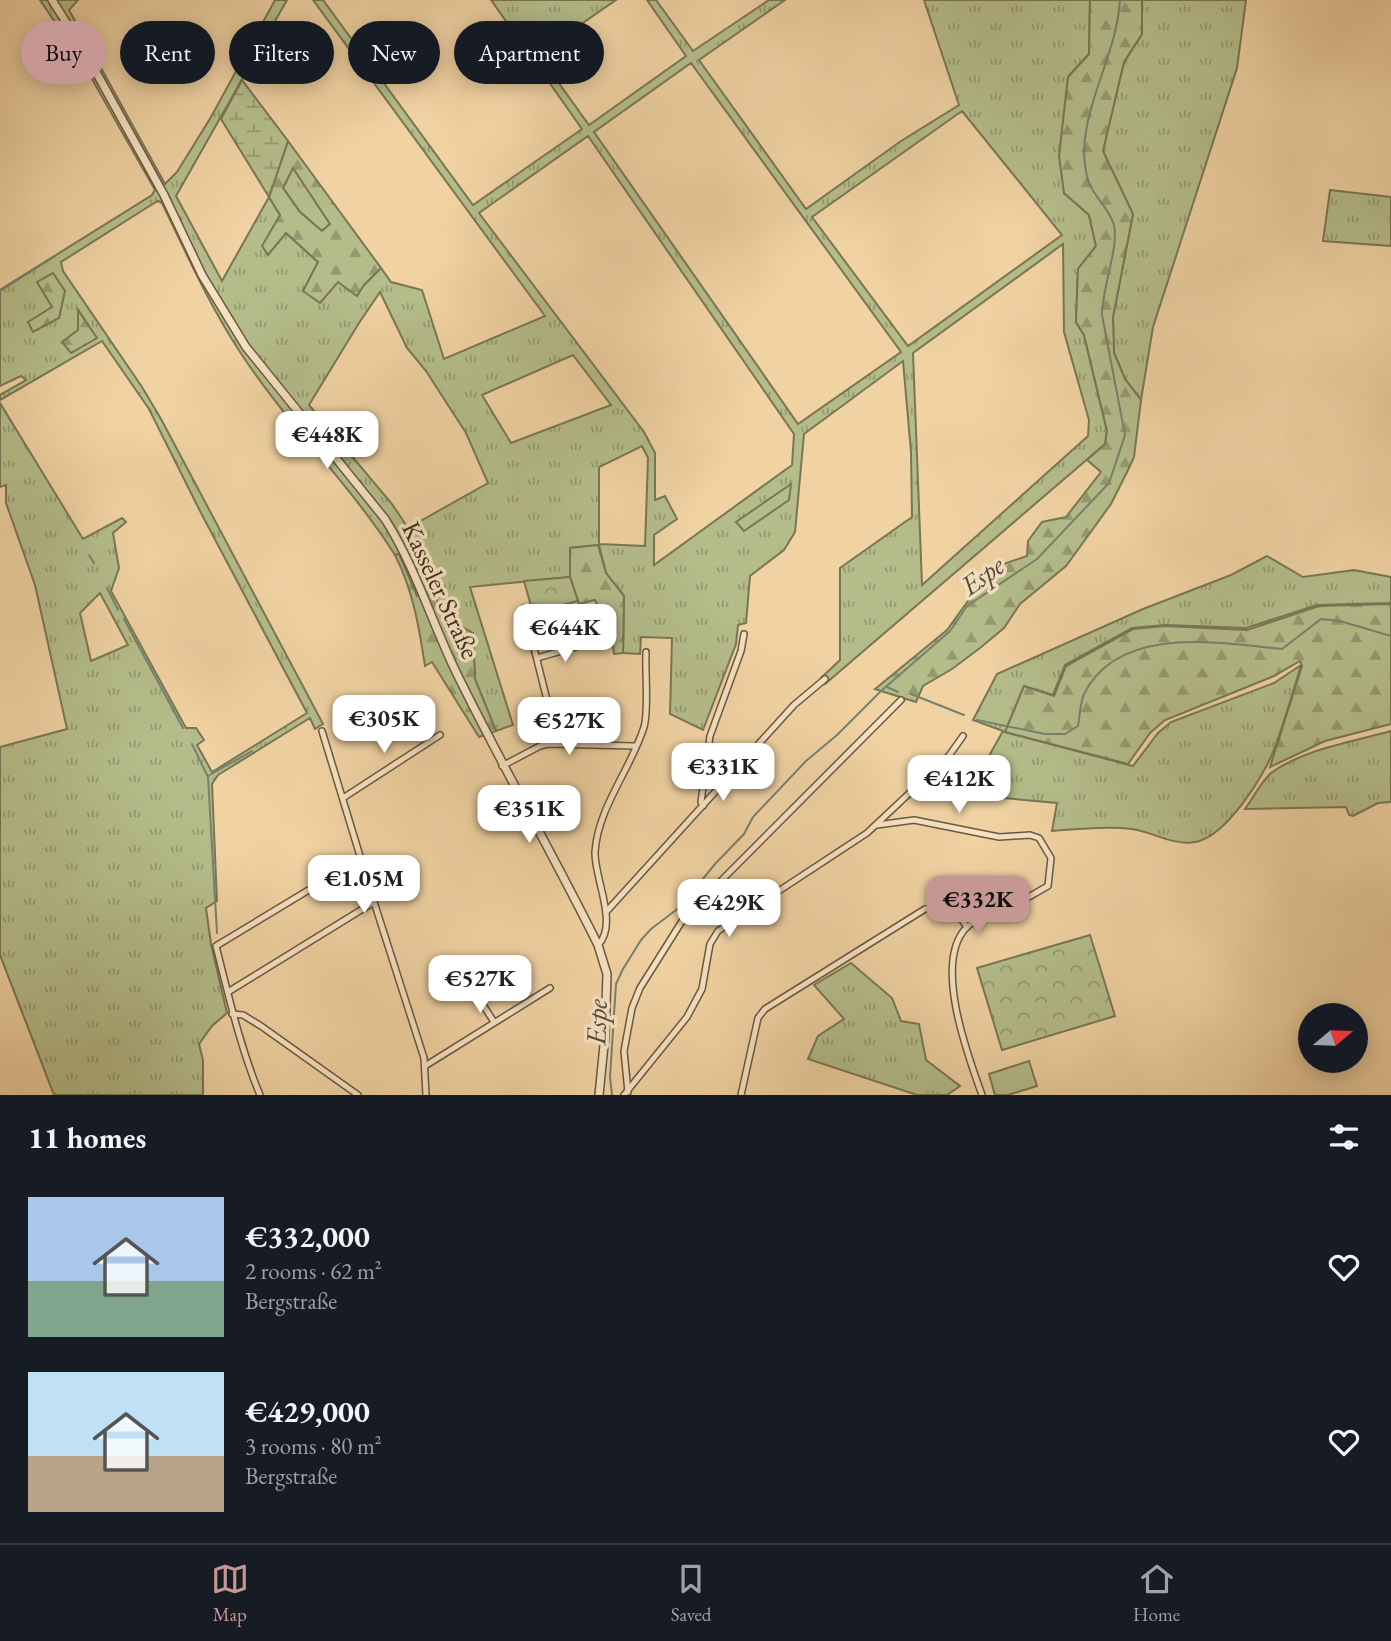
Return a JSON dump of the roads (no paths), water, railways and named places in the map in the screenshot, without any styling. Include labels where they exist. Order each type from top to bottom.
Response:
[{"type":"street","name":"Kasseler Straße","points":[[52,0],[86,54],[164,194],[202,275],[246,347],[385,519],[400,542],[441,642],[502,766],[598,945],[607,974],[599,1095]]},
{"type":"street","points":[[524,608],[547,700],[548,744]]},
{"type":"street","points":[[703,806],[701,802],[710,736],[741,651],[744,634]]},
{"type":"street","points":[[537,658],[586,644]]},
{"type":"street","points":[[598,945],[605,936],[606,912],[595,854],[599,828],[644,726],[646,652]]},
{"type":"street","points":[[606,912],[794,705],[825,679]]},
{"type":"street","points":[[627,1094],[624,1051],[632,1008],[640,988],[684,918],[901,700]]},
{"type":"street","points":[[322,731],[425,1066],[426,1095]]},
{"type":"street","points":[[343,798],[440,735]]},
{"type":"street","points":[[627,1094],[687,1017],[702,989],[710,944],[718,931],[815,869],[877,825],[948,757],[963,736]]},
{"type":"street","points":[[502,766],[548,744],[635,746]]},
{"type":"street","points":[[877,825],[914,820],[999,836],[1030,835],[1039,838],[1051,858],[1048,886],[967,927],[953,956],[959,1028],[982,1095]]},
{"type":"street","points":[[260,1095],[232,1014],[216,946],[360,859]]},
{"type":"street","points":[[228,992],[374,902]]},
{"type":"street","points":[[741,1095],[758,1018],[765,1009],[925,909],[942,907],[953,911],[967,927]]},
{"type":"street","points":[[458,966],[494,1022]]},
{"type":"street","points":[[425,1066],[550,988]]},
{"type":"street","points":[[232,1014],[243,1014],[358,1095]]},
{"type":"waterway","name":"Espe","points":[[612,1095],[610,1077],[616,984],[641,940],[680,907],[744,834],[753,817],[806,761],[950,631],[967,606],[1037,559],[1109,483],[1125,435],[1102,315],[1115,234],[1112,219],[1089,183],[1084,151],[1090,112],[1113,38],[1120,0]]},
{"type":"waterway","points":[[0,291],[55,256]]},
{"type":"waterway","points":[[89,555],[94,563]]},
{"type":"waterway","points":[[107,588],[118,610]]},
{"type":"waterway","points":[[124,619],[183,728]]},
{"type":"waterway","points":[[977,720],[1045,734],[1065,734],[1078,726],[1084,694],[1100,672],[1121,657],[1145,647],[1201,642],[1282,649],[1321,619],[1340,621],[1391,636]]},
{"type":"waterway","points":[[887,687],[898,692]]},
{"type":"waterway","points":[[911,694],[964,715]]},
{"type":"waterway","points":[[192,744],[208,777],[217,933]]},
{"type":"waterway","points":[[208,776],[252,751]]}]
